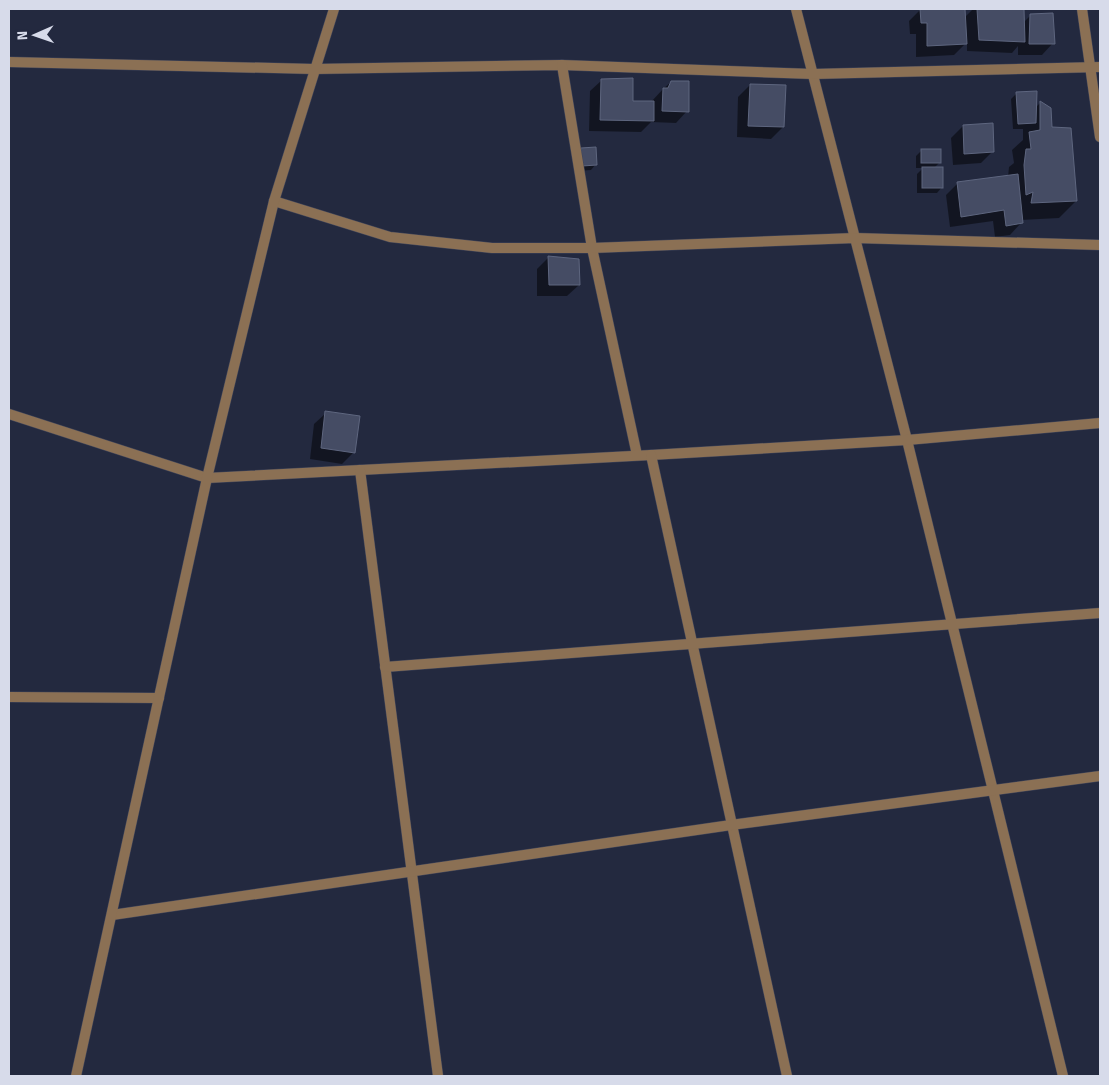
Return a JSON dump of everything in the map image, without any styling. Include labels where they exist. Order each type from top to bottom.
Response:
[{"type":"street","points":[[76,1076],[208,478],[274,201],[334,9]]},
{"type":"street","points":[[796,9],[907,440],[1063,1076]]},
{"type":"street","points":[[1082,9],[1095,67],[1100,137]]},
{"type":"street","points":[[9,62],[314,69],[562,65],[813,74],[1095,67]]},
{"type":"street","points":[[562,65],[592,248],[637,455]]},
{"type":"street","points":[[274,201],[390,237],[492,248],[592,248],[855,238],[1100,245]]},
{"type":"street","points":[[9,414],[208,478],[907,440],[1100,423]]},
{"type":"street","points":[[651,455],[787,1076]]},
{"type":"street","points":[[360,470],[438,1076]]},
{"type":"street","points":[[385,667],[1100,613]]},
{"type":"street","points":[[9,697],[159,698]]},
{"type":"street","points":[[112,915],[732,825],[1100,776]]},
{"type":"building","points":[[920,9],[965,9],[967,44],[927,46],[927,23],[921,23]]},
{"type":"building","points":[[977,9],[1024,9],[1025,42],[979,40]]},
{"type":"building","points":[[1053,13],[1055,44],[1029,44],[1030,14]]},
{"type":"building","points":[[633,78],[633,101],[654,101],[654,121],[600,120],[601,79]]},
{"type":"building","points":[[671,81],[689,81],[689,112],[662,111],[663,88],[668,88]]},
{"type":"building","points":[[750,84],[786,85],[784,127],[748,126]]},
{"type":"building","points":[[1037,91],[1036,123],[1018,124],[1016,92]]},
{"type":"building","points":[[1040,101],[1051,108],[1052,127],[1071,128],[1077,201],[1031,203],[1033,192],[1026,195],[1024,165],[1026,149],[1031,149],[1029,132],[1040,130]]},
{"type":"building","points":[[993,123],[994,152],[964,154],[963,125]]},
{"type":"building","points":[[596,147],[597,165],[582,166],[581,148]]},
{"type":"building","points":[[921,149],[941,149],[941,163],[921,163]]},
{"type":"building","points":[[922,167],[943,167],[943,188],[922,188]]},
{"type":"building","points":[[1018,174],[1023,223],[1006,226],[1004,210],[961,217],[957,182]]},
{"type":"building","points":[[548,256],[579,259],[580,285],[549,285]]},
{"type":"building","points":[[325,411],[360,416],[355,453],[321,448]]}]
